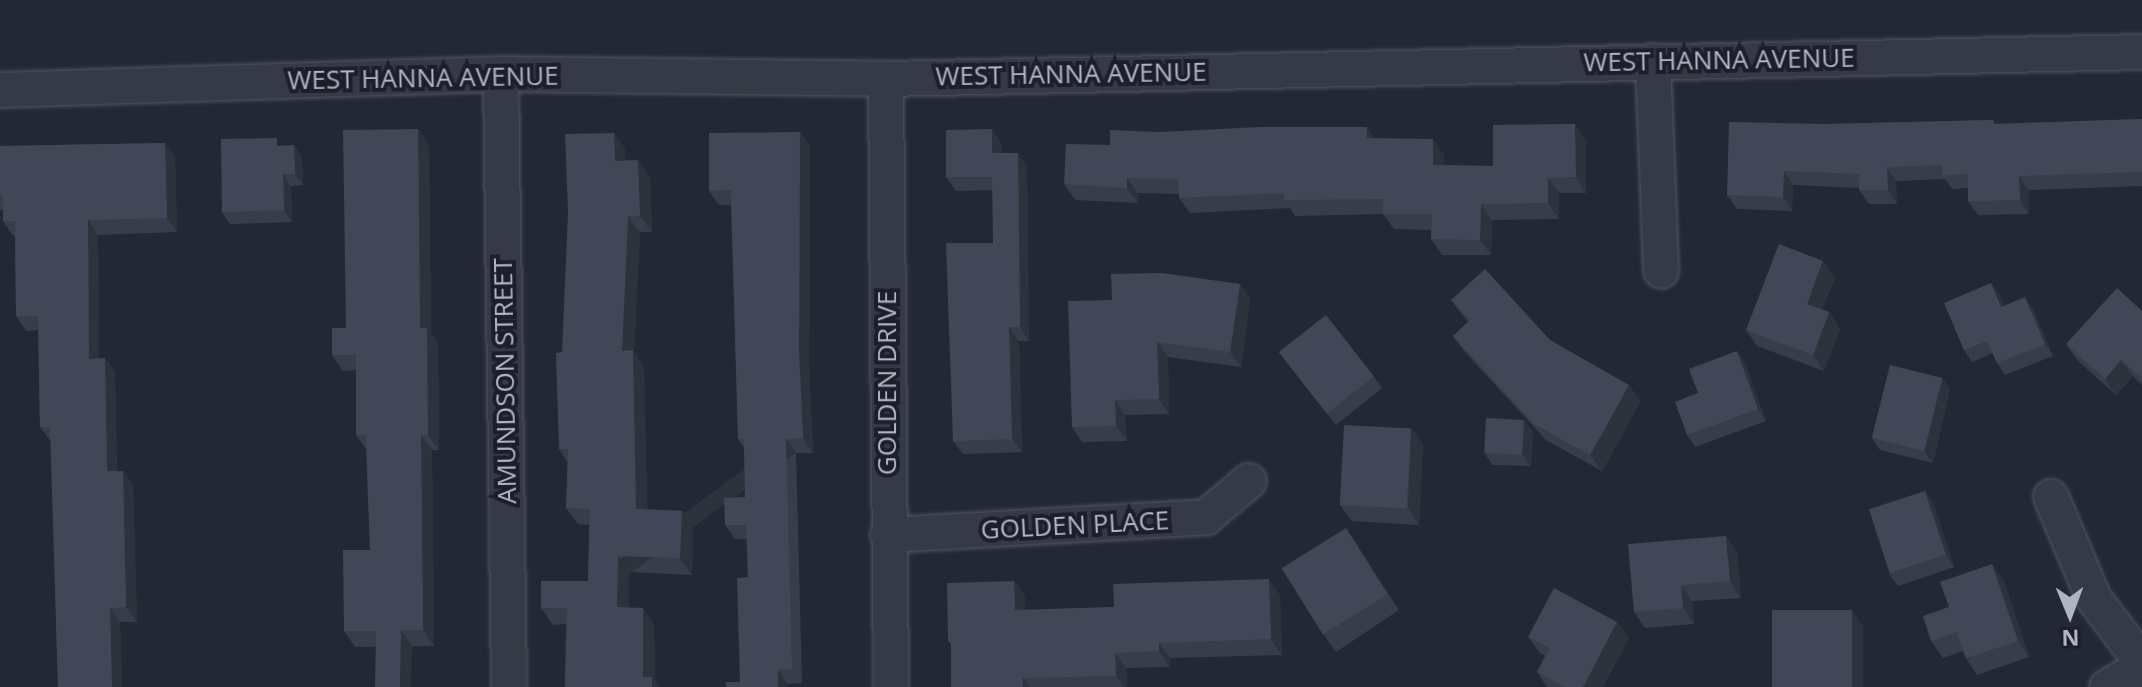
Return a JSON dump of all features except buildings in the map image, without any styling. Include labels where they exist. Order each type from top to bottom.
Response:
[{"type":"street","name":"WEST HANNA AVENUE","points":[[0,90],[501,74],[886,79],[2142,52]]},
{"type":"street","points":[[1653,61],[1661,271]]},
{"type":"street","name":"AMUNDSON STREET","points":[[501,74],[509,687]]},
{"type":"street","name":"GOLDEN DRIVE","points":[[886,79],[891,687]]},
{"type":"street","name":"GOLDEN PLACE","points":[[888,535],[1206,517],[1249,481]]},
{"type":"street","points":[[2051,497],[2094,599],[2142,664],[2107,687]]}]
